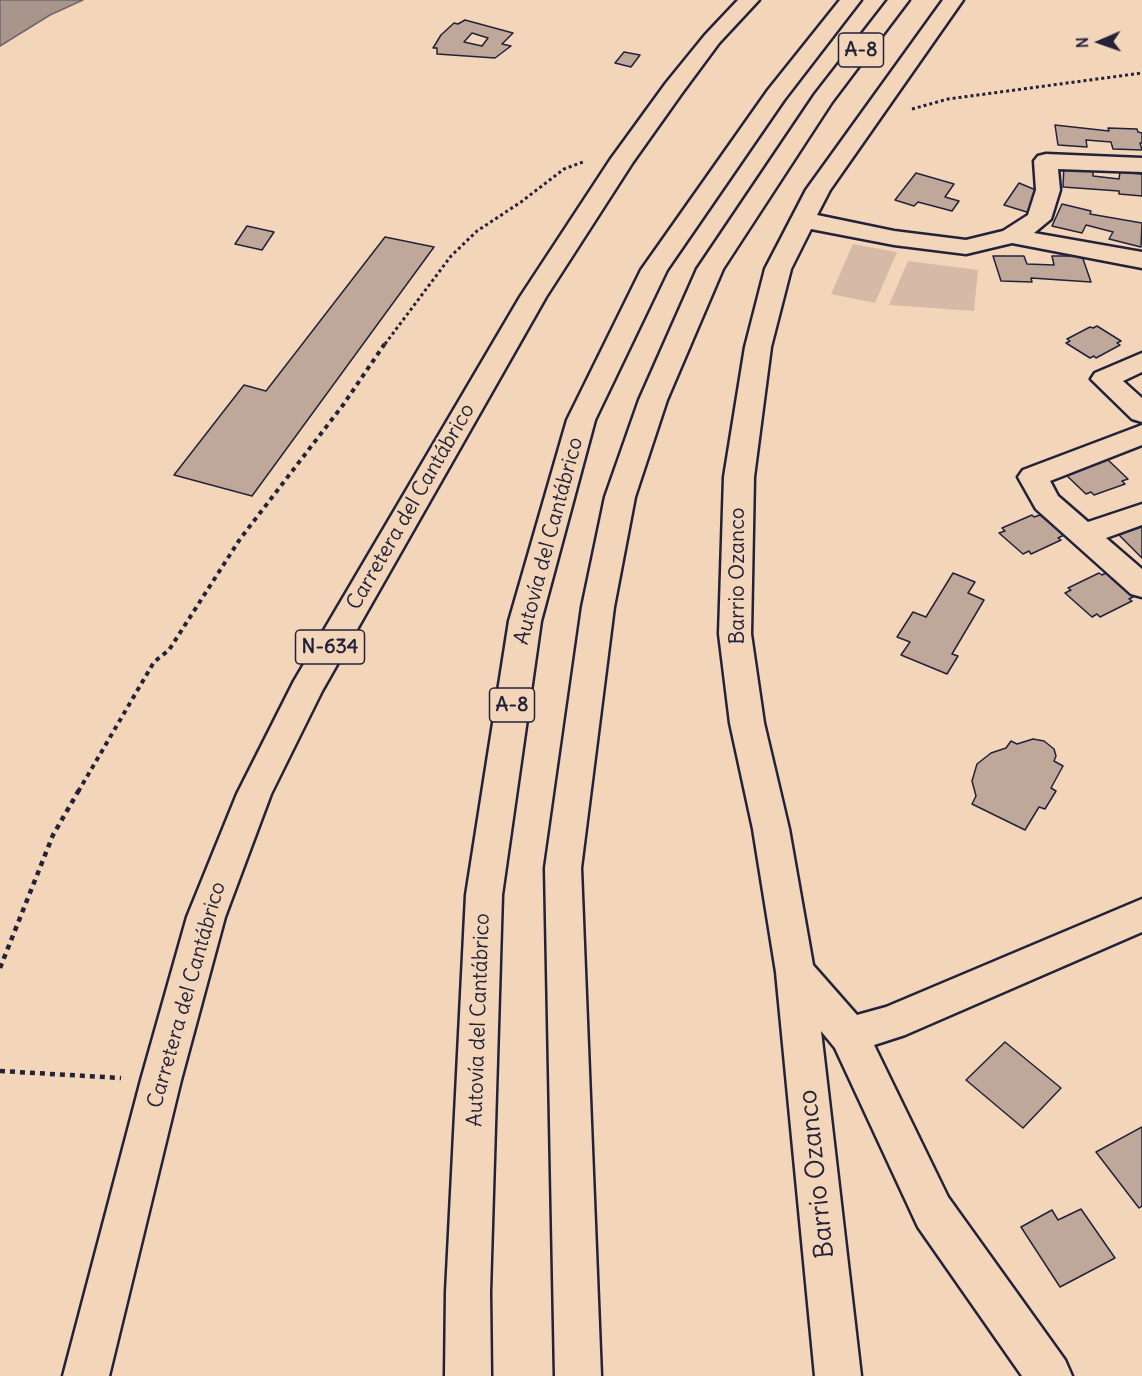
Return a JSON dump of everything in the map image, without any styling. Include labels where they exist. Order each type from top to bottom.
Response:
[{"type":"main road","name":"Carretera del Cantábrico","points":[[86,1376],[161,1080],[206,917],[254,794],[306,690],[533,297],[622,160],[674,87],[712,39],[749,0]]},
{"type":"main road","name":"Autovía del Cantábrico","points":[[468,1376],[468,1292],[484,895],[525,621],[580,420],[654,270],[776,95],[851,0]]},
{"type":"main road","name":"A-8","points":[[578,1376],[563,868],[598,607],[620,497],[653,400],[710,269],[823,99],[899,0]]},
{"type":"main road","name":"Barrio Ozanco","points":[[838,1376],[795,972],[775,849],[747,723],[735,634],[739,477],[758,347],[778,269],[818,190],[954,0]]},
{"type":"main road","points":[[803,220],[894,238],[966,247],[1012,236],[1039,219],[1048,190],[1046,161],[1142,165]]},
{"type":"main road","points":[[1012,236],[1142,261]]},
{"type":"main road","points":[[1142,361],[1105,379],[1142,413]]},
{"type":"main road","points":[[1142,434],[1033,477],[1046,502],[1142,586]]},
{"type":"main road","points":[[1084,535],[1142,514]]},
{"type":"main road","points":[[849,1035],[891,1023],[1142,915]]},
{"type":"main road","points":[[795,972],[849,1035],[933,1212],[1049,1376]]},
{"type":"path","points":[[864,124],[948,99],[1142,74]]},
{"type":"path","points":[[0,968],[52,835],[154,662],[169,650],[240,539],[344,405],[404,317],[451,256],[477,231],[521,202],[564,169],[585,162]]},
{"type":"path","points":[[0,1071],[161,1080]]},
{"type":"shaded area","points":[[0,0],[83,0],[50,15],[0,46]]},
{"type":"shaded area","points":[[853,244],[897,252],[875,303],[831,294]]},
{"type":"shaded area","points":[[908,261],[978,270],[974,311],[889,305]]},
{"type":"building","points":[[465,20],[513,33],[502,44],[511,46],[495,58],[437,54],[437,48],[433,48],[441,35],[454,23],[458,24]],"holes":[[[472,33],[488,38],[482,46],[464,42]]]},
{"type":"building","points":[[624,52],[640,55],[631,67],[615,63]]},
{"type":"building","points":[[1055,125],[1109,131],[1108,128],[1137,129],[1142,133],[1142,143],[1140,143],[1142,150],[1113,149],[1111,142],[1086,140],[1087,147],[1058,145]]},
{"type":"building","points":[[1064,165],[1093,169],[1093,176],[1119,179],[1120,172],[1142,174],[1142,196],[1119,194],[1119,191],[1063,187]]},
{"type":"building","points":[[916,173],[954,184],[945,197],[959,201],[952,211],[918,202],[914,206],[895,200]]},
{"type":"building","points":[[1019,183],[1043,193],[1030,213],[1004,205]]},
{"type":"building","points":[[1062,204],[1091,211],[1090,214],[1142,223],[1141,247],[1109,239],[1113,232],[1086,225],[1082,233],[1052,226]]},
{"type":"building","points":[[247,226],[274,232],[262,250],[235,244]]},
{"type":"building","points":[[385,237],[434,247],[252,496],[174,475],[244,385],[266,391]]},
{"type":"building","points":[[993,256],[1024,256],[1027,264],[1054,265],[1052,256],[1082,256],[1091,282],[1031,278],[1032,282],[1001,281]]},
{"type":"building","points":[[1097,326],[1121,341],[1117,343],[1120,345],[1096,358],[1094,356],[1090,358],[1066,343],[1070,341],[1067,339],[1090,327]]},
{"type":"building","points":[[1098,459],[1101,461],[1107,459],[1128,479],[1122,481],[1125,484],[1094,495],[1091,492],[1086,494],[1065,474]]},
{"type":"building","points":[[1032,515],[1034,517],[1040,515],[1064,535],[1058,538],[1061,540],[1031,554],[1029,551],[1023,554],[999,533],[1005,531],[1002,528]]},
{"type":"building","points":[[1142,523],[1142,558],[1119,535],[1124,533],[1122,530]]},
{"type":"building","points":[[1108,572],[1135,596],[1129,599],[1132,601],[1100,617],[1097,614],[1092,617],[1065,593],[1071,590],[1068,588],[1099,573],[1102,575]]},
{"type":"building","points":[[953,573],[975,582],[968,593],[984,600],[952,654],[958,656],[947,674],[901,655],[910,642],[897,637],[913,612],[926,617]]},
{"type":"building","points":[[1033,739],[1044,741],[1054,749],[1056,756],[1054,761],[1063,766],[1051,788],[1056,791],[1045,809],[1039,807],[1025,830],[972,804],[976,796],[972,781],[977,764],[991,753],[1006,748],[1011,741],[1017,744]]},
{"type":"building","points":[[1005,1042],[1061,1088],[1023,1128],[966,1080]]},
{"type":"building","points":[[1142,1127],[1142,1206],[1139,1208],[1096,1152]]},
{"type":"building","points":[[1081,1209],[1115,1258],[1060,1287],[1021,1227],[1052,1210],[1058,1220]]}]
